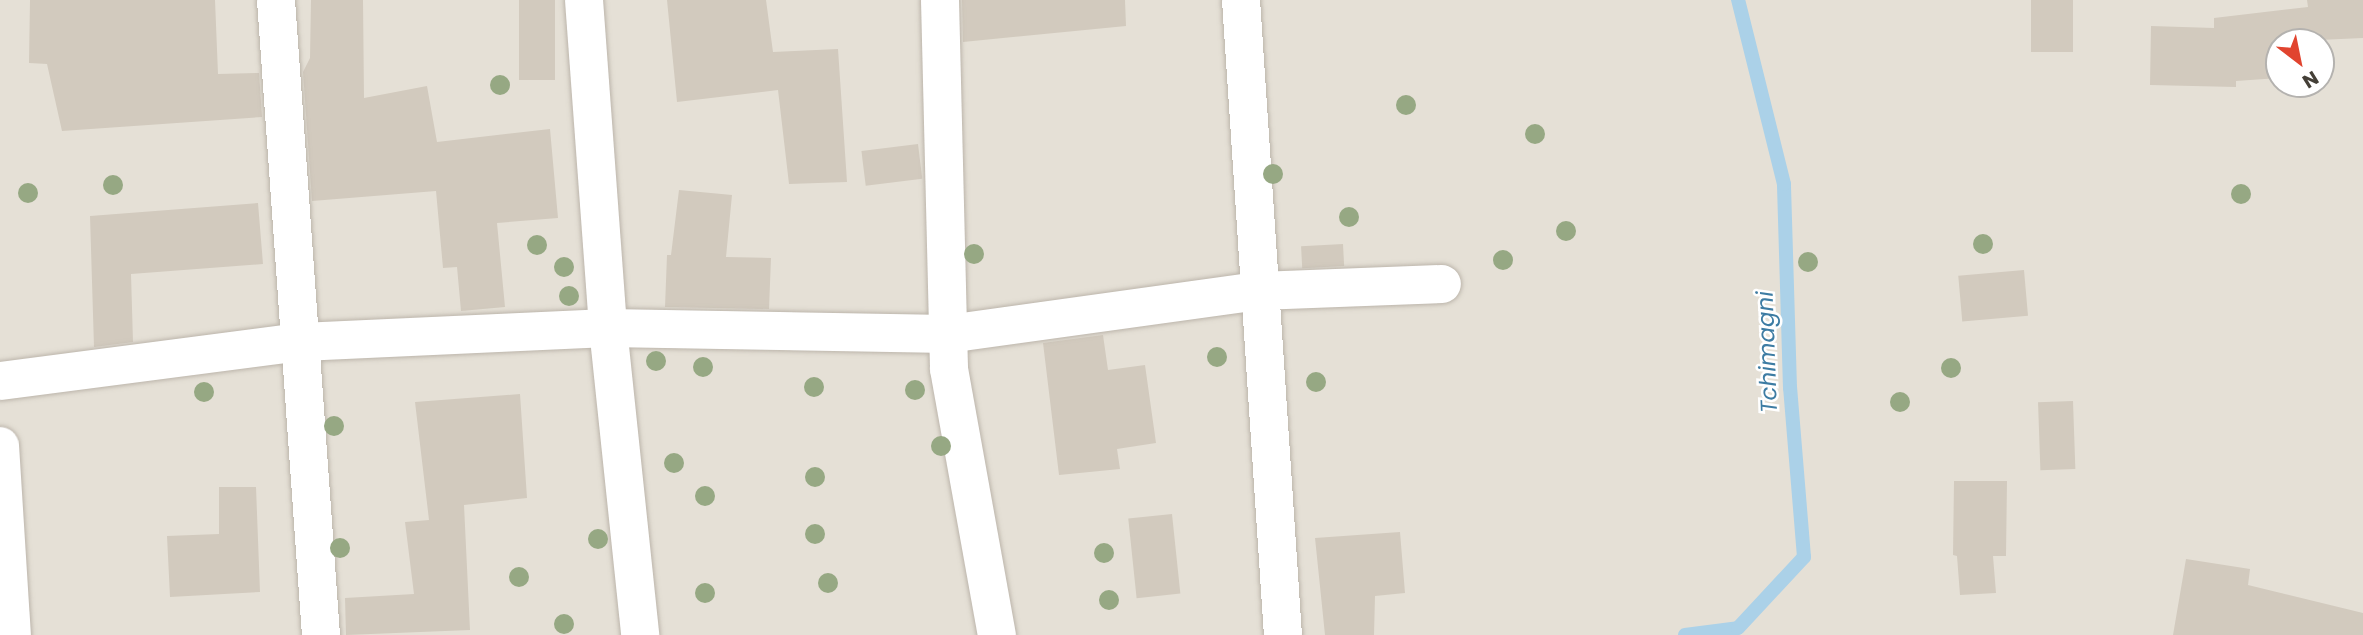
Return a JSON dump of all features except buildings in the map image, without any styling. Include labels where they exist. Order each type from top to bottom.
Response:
[{"type":"street","points":[[275,0],[321,635]]},
{"type":"street","points":[[583,0],[608,328],[640,635]]},
{"type":"street","points":[[940,0],[949,369],[996,635]]},
{"type":"street","points":[[1241,0],[1283,635]]},
{"type":"street","points":[[0,381],[301,342],[608,328],[948,334],[1259,291],[1441,285]]},
{"type":"street","points":[[0,446],[12,635]]},
{"type":"shaded area","points":[[0,0],[2363,0],[2363,635],[0,635]]},
{"type":"waterway","name":"Tchimagni","points":[[1685,635],[1738,628],[1804,557],[1790,388],[1784,184],[1738,0]]}]
